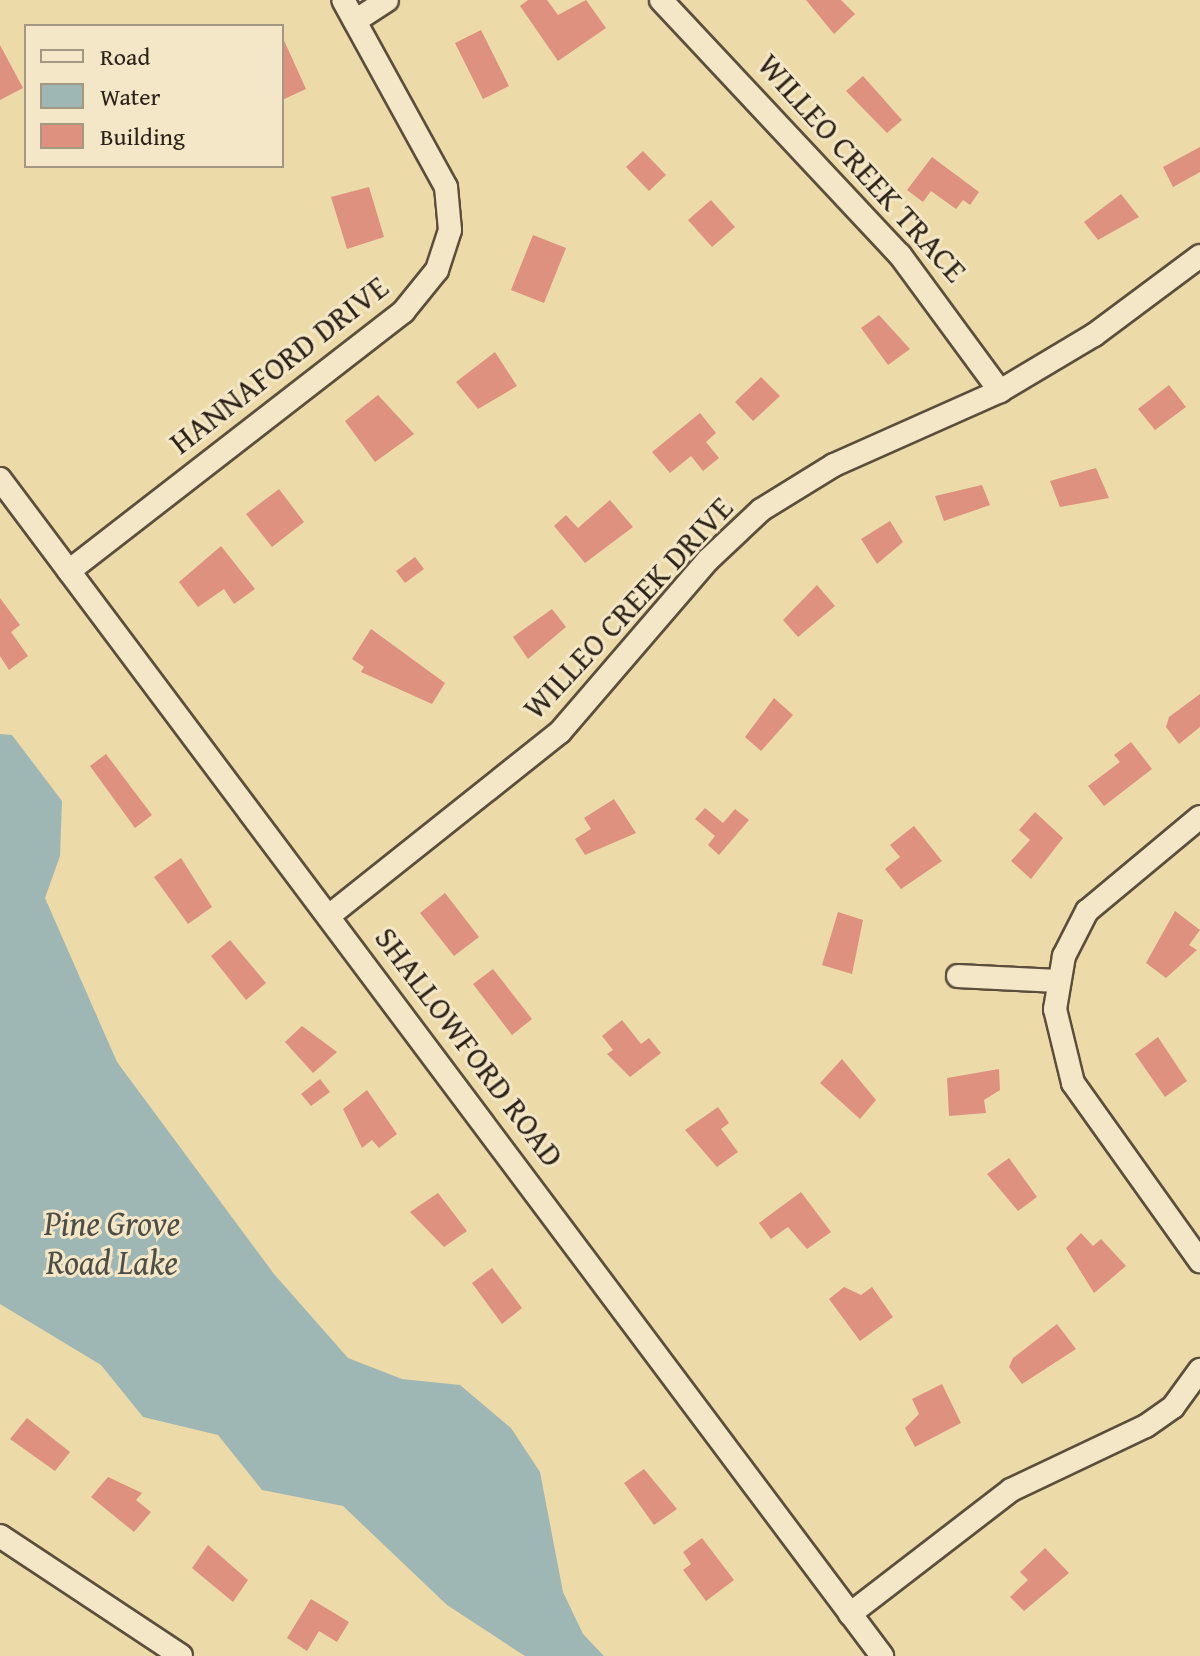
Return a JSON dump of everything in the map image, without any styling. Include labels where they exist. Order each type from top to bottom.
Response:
[{"type":"street","name":"HANNAFORD DRIVE","points":[[69,571],[403,312],[437,270],[450,230],[446,187],[343,0]]},
{"type":"street","points":[[355,21],[387,0]]},
{"type":"street","name":"WILLEO CREEK TRACE","points":[[661,0],[900,255],[1000,391]]},
{"type":"street","name":"WILLEO CREEK DRIVE","points":[[330,915],[560,732],[708,560],[761,510],[834,465],[1000,391],[1094,335],[1200,256]]},
{"type":"street","name":"SHALLOWFORD ROAD","points":[[0,479],[330,915],[882,1656]]},
{"type":"street","points":[[1200,817],[1087,911],[1057,981],[1057,1035],[1073,1083],[1200,1261]]},
{"type":"street","points":[[958,976],[1057,981]]},
{"type":"street","points":[[850,1614],[1011,1490],[1146,1426],[1173,1407],[1200,1370]]},
{"type":"street","points":[[0,1536],[181,1656]]},
{"type":"water","name":"Pine Grove Road Lake","points":[[0,734],[12,735],[62,801],[60,856],[45,898],[117,1062],[274,1274],[348,1358],[402,1379],[460,1385],[511,1428],[540,1472],[563,1592],[583,1634],[604,1656],[525,1656],[447,1605],[343,1506],[262,1490],[218,1435],[143,1417],[101,1365],[0,1304]]},
{"type":"building","points":[[528,0],[547,0],[558,15],[586,0],[606,28],[558,61],[520,6]]},
{"type":"building","points":[[806,0],[841,0],[855,14],[834,34]]},
{"type":"building","points":[[481,30],[509,86],[483,99],[455,43]]},
{"type":"building","points":[[284,40],[306,89],[284,99]]},
{"type":"building","points":[[0,45],[23,88],[0,100]]},
{"type":"building","points":[[863,76],[902,120],[887,133],[846,91]]},
{"type":"building","points":[[1200,147],[1200,172],[1173,187],[1163,167]]},
{"type":"building","points":[[643,151],[666,175],[649,191],[626,167]]},
{"type":"building","points":[[932,157],[979,192],[970,205],[963,200],[956,209],[931,191],[923,202],[907,190]]},
{"type":"building","points":[[369,187],[384,237],[347,249],[331,197]]},
{"type":"building","points":[[1121,194],[1139,217],[1098,240],[1084,222]]},
{"type":"building","points":[[711,200],[735,227],[712,247],[688,220]]},
{"type":"building","points":[[533,235],[566,248],[544,303],[511,290]]},
{"type":"building","points":[[879,315],[910,349],[888,365],[861,328]]},
{"type":"building","points":[[495,352],[517,386],[478,409],[456,382]]},
{"type":"building","points":[[761,377],[780,396],[753,421],[735,402]]},
{"type":"building","points":[[1169,385],[1186,407],[1155,430],[1138,409]]},
{"type":"building","points":[[378,395],[414,434],[375,462],[345,421]]},
{"type":"building","points":[[700,413],[716,433],[706,442],[719,458],[703,471],[691,456],[670,473],[652,452]]},
{"type":"building","points":[[1096,468],[1109,498],[1060,507],[1050,481]]},
{"type":"building","points":[[982,485],[990,505],[944,521],[935,496]]},
{"type":"building","points":[[279,489],[304,522],[272,547],[246,514]]},
{"type":"building","points":[[610,500],[633,527],[585,563],[554,526],[566,515],[578,528]]},
{"type":"building","points":[[890,521],[903,542],[877,564],[861,539]]},
{"type":"building","points":[[221,546],[255,589],[234,604],[224,589],[198,607],[179,582]]},
{"type":"building","points":[[415,557],[424,569],[405,583],[396,571]]},
{"type":"building","points":[[817,585],[835,606],[798,637],[783,620]]},
{"type":"building","points":[[0,598],[20,625],[11,632],[28,656],[9,670],[0,656]]},
{"type":"building","points":[[552,609],[566,627],[528,659],[513,637]]},
{"type":"building","points":[[371,629],[445,683],[432,704],[361,672],[364,667],[352,659]]},
{"type":"building","points":[[1200,694],[1200,727],[1179,744],[1166,727],[1169,717]]},
{"type":"building","points":[[774,698],[793,715],[761,751],[745,737]]},
{"type":"building","points":[[1131,742],[1152,769],[1104,806],[1088,786],[1120,762],[1114,755]]},
{"type":"building","points":[[106,754],[152,815],[135,828],[90,766]]},
{"type":"building","points":[[614,799],[636,833],[585,855],[575,839],[591,829],[584,818]]},
{"type":"building","points":[[705,808],[723,823],[735,809],[749,820],[719,855],[708,845],[715,836],[695,819]]},
{"type":"building","points":[[1035,812],[1063,838],[1031,879],[1011,861],[1030,840],[1019,830]]},
{"type":"building","points":[[914,826],[942,861],[901,889],[885,869],[900,857],[890,845]]},
{"type":"building","points":[[181,858],[212,907],[188,924],[154,877]]},
{"type":"building","points":[[445,893],[479,937],[454,956],[420,913]]},
{"type":"building","points":[[1175,911],[1200,930],[1189,945],[1197,950],[1166,978],[1146,963]]},
{"type":"building","points":[[838,912],[863,920],[852,974],[822,965]]},
{"type":"building","points":[[230,940],[266,983],[246,1000],[211,956]]},
{"type":"building","points":[[493,969],[532,1019],[512,1035],[473,984]]},
{"type":"building","points":[[622,1020],[641,1044],[649,1038],[661,1053],[630,1077],[607,1054],[613,1050],[602,1036]]},
{"type":"building","points":[[302,1026],[337,1052],[313,1073],[285,1042]]},
{"type":"building","points":[[1158,1037],[1187,1081],[1165,1097],[1135,1054]]},
{"type":"building","points":[[842,1059],[876,1100],[860,1119],[820,1083]]},
{"type":"building","points":[[999,1069],[1000,1090],[984,1100],[986,1113],[949,1116],[947,1078]]},
{"type":"building","points":[[320,1079],[330,1092],[311,1106],[301,1094]]},
{"type":"building","points":[[367,1090],[397,1134],[379,1148],[372,1140],[362,1148],[343,1109]]},
{"type":"building","points":[[718,1107],[729,1123],[721,1129],[738,1152],[717,1167],[685,1130]]},
{"type":"building","points":[[1009,1158],[1037,1197],[1018,1211],[987,1174]]},
{"type":"building","points":[[801,1192],[831,1232],[807,1249],[788,1227],[771,1239],[759,1223]]},
{"type":"building","points":[[438,1193],[467,1231],[444,1247],[410,1212]]},
{"type":"building","points":[[1081,1233],[1093,1246],[1101,1239],[1126,1266],[1094,1293],[1066,1248]]},
{"type":"building","points":[[492,1268],[522,1308],[502,1324],[472,1283]]},
{"type":"building","points":[[844,1287],[861,1295],[872,1287],[893,1317],[860,1341],[829,1299]]},
{"type":"building","points":[[1057,1324],[1076,1349],[1022,1384],[1009,1367],[1013,1358]]},
{"type":"building","points":[[942,1384],[961,1423],[915,1447],[905,1428],[919,1414],[912,1399]]},
{"type":"building","points":[[27,1418],[70,1452],[55,1471],[10,1439]]},
{"type":"building","points":[[644,1469],[677,1509],[654,1525],[624,1483]]},
{"type":"building","points":[[108,1477],[142,1493],[136,1500],[151,1512],[134,1532],[91,1497]]},
{"type":"building","points":[[702,1538],[734,1580],[706,1601],[683,1570],[691,1564],[683,1552]]},
{"type":"building","points":[[208,1545],[248,1580],[233,1602],[192,1568]]},
{"type":"building","points":[[1045,1548],[1069,1573],[1024,1611],[1010,1597],[1028,1580],[1020,1572]]},
{"type":"building","points":[[311,1599],[349,1622],[337,1642],[319,1631],[307,1651],[287,1638]]}]
